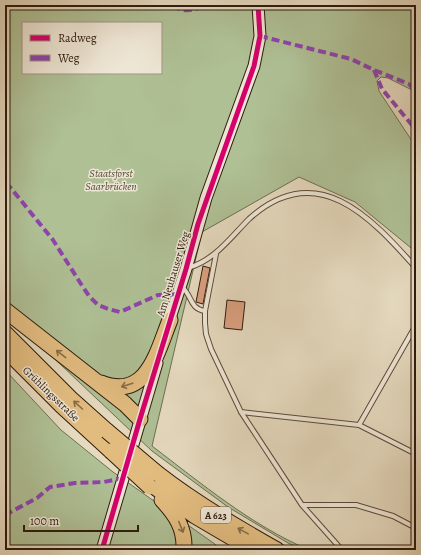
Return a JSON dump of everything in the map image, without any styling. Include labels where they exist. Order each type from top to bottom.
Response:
[{"type":"highway","points":[[5,310],[125,404],[140,419]]},
{"type":"highway","points":[[92,378],[118,388],[127,386],[143,377],[151,366],[170,320]]},
{"type":"highway","name":"A 623","points":[[5,333],[70,398],[102,435],[153,482],[191,498],[236,528],[277,550]]},
{"type":"highway","name":"Grühlingsstraße","points":[[5,349],[102,435]]},
{"type":"highway","name":"A 623","points":[[102,435],[111,451],[195,516],[253,550]]},
{"type":"highway","points":[[153,482],[173,511],[183,534],[184,550]]},
{"type":"street","name":"Am Neuhauser Weg","points":[[102,550],[206,198],[257,56],[260,36],[258,5]]},
{"type":"lane","points":[[186,269],[199,265],[216,254],[250,219],[272,202],[300,193],[329,196],[358,210],[401,251],[416,268]]},
{"type":"lane","points":[[216,254],[205,311],[206,334],[211,349],[241,412],[302,505],[342,550]]},
{"type":"lane","points":[[181,286],[187,292],[195,307],[198,310],[205,311]]},
{"type":"lane","points":[[359,426],[416,325]]},
{"type":"lane","points":[[241,412],[359,426],[416,454]]},
{"type":"lane","points":[[302,505],[356,505],[393,516],[416,528]]},
{"type":"green space","name":"Staatsforst Saarbrücken","points":[[5,5],[416,5],[416,92],[388,78],[381,77],[377,81],[379,91],[416,147],[416,252],[355,202],[299,177],[202,232],[152,446],[208,489],[247,516],[267,529],[309,550],[304,550],[288,543],[228,507],[152,451],[5,312]]},
{"type":"green space","points":[[5,370],[61,430],[113,472],[219,547],[226,550],[5,550]]},
{"type":"building","points":[[203,266],[210,268],[203,304],[196,302]]},
{"type":"building","points":[[227,300],[245,302],[242,330],[224,328]]},
{"type":"marked path","points":[[173,5],[184,10],[197,9],[205,5]]},
{"type":"marked path","points":[[260,36],[351,59],[409,84],[416,92]]},
{"type":"marked path","points":[[374,70],[382,89],[416,130]]},
{"type":"marked path","points":[[5,184],[10,187],[53,240],[89,296],[98,305],[120,312],[158,295],[179,294]]},
{"type":"marked path","points":[[5,515],[37,498],[50,487],[75,483],[104,482],[123,478]]},
{"type":"cycle path","points":[[102,550],[186,269],[198,224],[254,66],[260,36],[258,5]]}]
